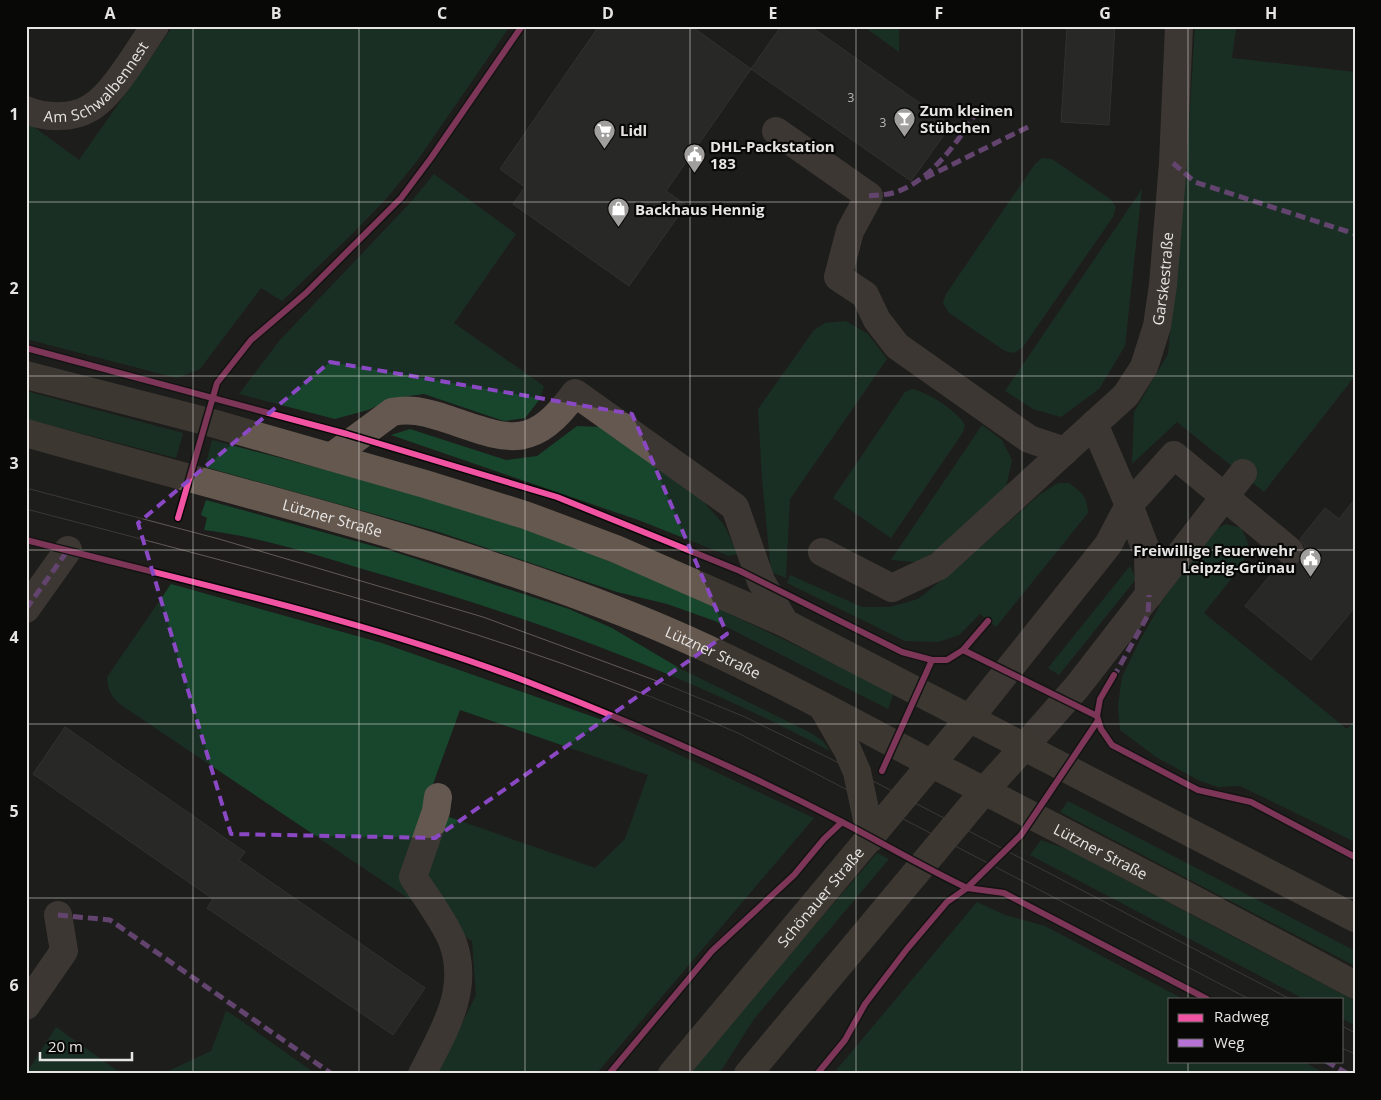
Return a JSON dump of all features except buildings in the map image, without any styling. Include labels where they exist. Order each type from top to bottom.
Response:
[{"type":"main road","points":[[26,375],[331,457],[534,519],[616,549],[785,623],[1355,918]]},
{"type":"main road","name":"Lützner Straße","points":[[26,433],[381,531],[510,571],[681,637],[822,706],[1355,984]]},
{"type":"main road","points":[[822,706],[857,772],[871,838]]},
{"type":"main road","name":"Schönauer Straße","points":[[672,1074],[969,719]]},
{"type":"main road","points":[[748,1074],[985,790],[1024,747]]},
{"type":"street","name":"Am Schwalbennest","points":[[26,110],[36,114],[66,116],[90,109],[108,93],[155,26]]},
{"type":"street","name":"Garskestraße","points":[[822,552],[892,588],[939,566],[1126,395],[1144,367],[1157,326],[1163,285],[1173,163],[1179,26]]},
{"type":"street","points":[[776,131],[869,196],[850,231],[838,277],[865,295],[886,335],[896,346],[1029,439],[1065,451]]},
{"type":"street","points":[[331,457],[392,412],[404,409],[422,411],[499,436],[533,434],[559,415],[575,393],[735,507],[761,581],[785,623]]},
{"type":"street","points":[[1094,424],[1148,555],[1149,595]]},
{"type":"street","points":[[969,719],[1108,545],[1129,505],[1174,455],[1290,551]]},
{"type":"street","points":[[1024,747],[1077,687],[1243,473]]},
{"type":"street","points":[[26,609],[68,550]]},
{"type":"street","points":[[422,1074],[453,1011],[460,977],[453,942],[413,877],[436,811],[438,797]]},
{"type":"street","points":[[26,1006],[64,951],[58,915]]},
{"type":"highlighted area","points":[[330,362],[632,414],[727,634],[435,838],[231,834],[138,523]]},
{"type":"green space","points":[[173,26],[510,26],[417,161],[386,199],[282,301],[261,288],[200,369],[177,378],[26,339],[26,121],[79,160]]},
{"type":"green space","points":[[863,26],[899,26],[899,52]]},
{"type":"green space","points":[[1195,26],[1236,28],[1232,58],[1355,72],[1355,376],[1264,492],[1177,422],[1132,464],[1134,412],[1168,354],[1186,174]]},
{"type":"green space","points":[[1042,158],[1052,159],[1110,199],[1116,207],[1113,217],[1023,347],[1014,353],[1005,351],[949,313],[943,303],[946,294],[1035,164]]},
{"type":"green space","points":[[434,174],[516,234],[454,323],[544,386],[540,399],[525,418],[504,421],[424,394],[394,398],[368,410],[335,419],[239,394],[280,340],[410,203]]},
{"type":"green space","points":[[1142,189],[1125,346],[1099,389],[1061,417],[1033,409],[1005,391]]},
{"type":"green space","points":[[846,321],[868,334],[887,359],[790,499],[786,578],[771,572],[762,479],[758,409],[814,330],[825,323]]},
{"type":"green space","points":[[912,389],[942,403],[961,419],[965,425],[963,432],[891,538],[833,498],[905,392]]},
{"type":"green space","points":[[26,391],[183,433],[176,458],[26,419]]},
{"type":"green space","points":[[982,425],[1002,440],[1012,460],[1006,487],[936,551],[916,562],[891,560]]},
{"type":"green space","points":[[577,426],[603,427],[698,495],[724,525],[738,554],[729,556],[641,521],[391,435],[410,429],[506,460],[537,456]]},
{"type":"green space","points":[[212,440],[445,504],[536,533],[581,550],[700,601],[894,693],[888,709],[715,621],[667,604],[617,592],[439,532],[205,467]]},
{"type":"green space","points":[[1058,483],[1069,483],[1080,492],[1085,499],[1088,513],[996,627],[980,614],[959,635],[938,642],[905,641],[787,583],[790,575],[862,607],[890,607],[918,599],[958,567],[1039,495]]},
{"type":"green space","points":[[206,500],[395,552],[569,609],[612,628],[679,668],[811,733],[823,741],[830,751],[776,723],[666,673],[553,630],[438,591],[314,554],[248,537],[204,530],[207,518],[201,515]]},
{"type":"green space","points":[[1226,524],[1241,528],[1247,541],[1248,550],[1241,565],[1204,613],[1347,729],[1355,720],[1355,842],[1240,786],[1218,787],[1200,781],[1156,757],[1120,730],[1118,706],[1122,677],[1139,642],[1164,598],[1213,531]]},
{"type":"green space","points":[[1130,566],[1136,579],[1059,675],[1048,668]]},
{"type":"green space","points":[[171,584],[382,643],[611,723],[814,818],[596,1074],[437,1074],[476,995],[472,941],[124,707],[111,694],[107,677]],"holes":[[[460,710],[648,775],[625,839],[595,868],[446,816],[425,806]]]},
{"type":"green space","points":[[1068,801],[1355,951],[1355,966],[1060,812]]},
{"type":"green space","points":[[1041,840],[1069,850],[1355,1001],[1355,1025],[1344,1020],[1344,998],[1302,998],[1030,855]]},
{"type":"green space","points":[[877,853],[889,859],[754,1019],[719,1074],[687,1074]]},
{"type":"green space","points":[[977,902],[1005,915],[1045,926],[1181,998],[1168,998],[1168,1062],[1305,1062],[1325,1074],[962,1074],[959,1072],[956,1074],[833,1074]]},
{"type":"green space","points":[[226,1011],[316,1074],[162,1074],[211,1051]]},
{"type":"green space","points":[[56,1027],[122,1074],[26,1074]]},
{"type":"tram line","points":[[26,488],[219,539],[483,617],[665,684],[745,717],[831,759],[1288,998]]},
{"type":"tram line","points":[[26,509],[207,556],[476,634],[652,697],[738,733],[1247,998]]},
{"type":"tram line","points":[[1344,1027],[1355,1033]]},
{"type":"tram line","points":[[1344,1049],[1355,1054]]},
{"type":"marked path","points":[[869,196],[896,192],[921,179],[952,148],[976,113]]},
{"type":"marked path","points":[[925,178],[1028,127]]},
{"type":"marked path","points":[[1173,163],[1195,182],[1355,234]]},
{"type":"marked path","points":[[26,609],[68,550]]},
{"type":"marked path","points":[[1113,678],[1148,615],[1149,595]]},
{"type":"marked path","points":[[58,915],[110,920],[332,1074]]},
{"type":"marked path","points":[[1328,1062],[1348,1074]]},
{"type":"cycle path","points":[[178,518],[217,383],[251,340],[306,293],[401,198],[431,158],[522,26]]},
{"type":"cycle path","points":[[26,348],[347,434],[557,497],[740,571],[902,652],[932,660],[947,660],[963,650],[988,621]]},
{"type":"cycle path","points":[[26,540],[216,587],[342,621],[467,660],[528,682],[647,730],[726,765],[842,822],[967,888],[1004,893],[1205,998]]},
{"type":"cycle path","points":[[963,650],[1097,716]]},
{"type":"cycle path","points":[[882,771],[932,660]]},
{"type":"cycle path","points":[[1114,675],[1100,699],[1097,716],[1101,729],[1112,745],[1198,790],[1251,802],[1355,857]]},
{"type":"cycle path","points":[[817,1074],[845,1040],[865,1004],[907,949],[947,902],[967,888],[1021,835],[1097,722]]},
{"type":"cycle path","points":[[609,1074],[712,951],[794,875],[824,839],[842,822]]},
{"type":"place","name":"Zum kleinen Stübchen","points":[[904,138]]},
{"type":"place","name":"Lidl","points":[[604,149]]},
{"type":"place","name":"DHL-Packstation 183","points":[[694,174]]},
{"type":"place","name":"Backhaus Hennig","points":[[619,228]]},
{"type":"place","name":"Freiwillige Feuerwehr Leipzig-Grünau","points":[[1311,578]]}]
